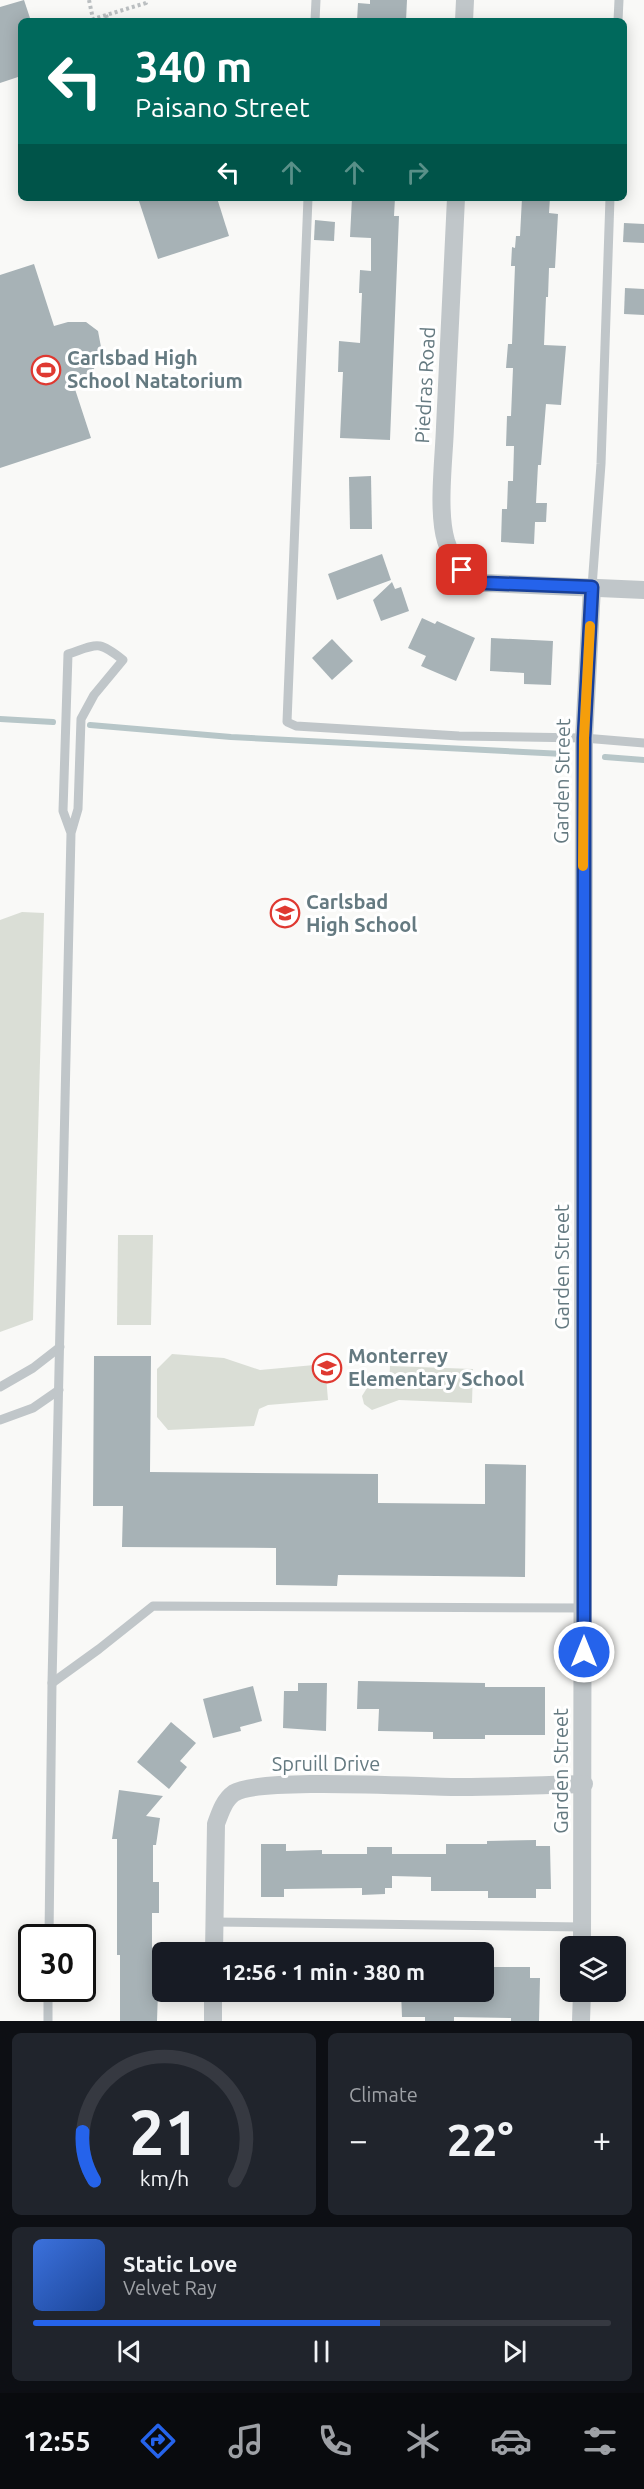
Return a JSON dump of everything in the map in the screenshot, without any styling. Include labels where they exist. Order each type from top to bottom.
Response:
[{"type":"street","points":[[464,18],[465,0]]},
{"type":"street","name":"Piedras Road","points":[[456,201],[443,516],[448,546],[462,570],[471,578],[485,583],[592,587]]},
{"type":"street","points":[[592,587],[644,590]]},
{"type":"street","name":"Garden Street","points":[[583,1936],[584,738],[592,587]]},
{"type":"street","name":"Spruill Drive","points":[[214,1942],[216,1824],[223,1805],[234,1793],[246,1788],[279,1785],[463,1787],[584,1784]]},
{"type":"street","points":[[213,2002],[213,2021]]},
{"type":"street","points":[[581,2021],[582,2002]]},
{"type":"lane","points":[[315,18],[316,0]]},
{"type":"lane","points":[[618,18],[619,0]]},
{"type":"lane","points":[[308,201],[287,722],[296,726],[459,736],[584,738],[644,743]]},
{"type":"lane","points":[[592,587],[601,464],[610,201]]},
{"type":"lane","points":[[49,1924],[52,1683],[71,833],[78,809],[81,719],[94,695],[123,660],[106,646],[98,644],[68,654],[63,811],[71,833]]},
{"type":"lane","points":[[0,1387],[33,1368],[60,1347]]},
{"type":"lane","points":[[0,1420],[33,1408],[59,1390]]},
{"type":"lane","points":[[52,1683],[153,1606],[584,1608]]},
{"type":"lane","points":[[215,1922],[583,1927]]},
{"type":"lane","points":[[48,2002],[48,2021]]},
{"type":"path","points":[[89,0],[93,18]]},
{"type":"path","points":[[96,18],[146,3],[146,0]]},
{"type":"shaded area","points":[[22,912],[44,913],[33,1320],[0,1332],[0,920]]},
{"type":"shaded area","points":[[118,1235],[153,1235],[151,1325],[117,1325]]},
{"type":"shaded area","points":[[172,1354],[224,1358],[260,1370],[325,1364],[328,1400],[268,1405],[259,1409],[254,1426],[168,1430],[157,1417],[157,1369]]},
{"type":"shaded area","points":[[390,1366],[473,1369],[472,1403],[399,1400],[372,1410],[364,1404],[362,1396],[367,1388],[376,1383],[383,1388],[389,1384]]},
{"type":"building","points":[[24,0],[30,18],[18,18],[18,77],[0,83],[0,7]]},
{"type":"building","points":[[370,0],[407,0],[406,18],[357,18],[358,3],[370,4]]},
{"type":"building","points":[[139,201],[218,201],[229,236],[158,259]]},
{"type":"building","points":[[352,201],[395,201],[394,216],[399,216],[390,440],[340,438],[343,372],[338,372],[339,341],[360,343],[362,293],[359,293],[360,270],[371,271],[371,238],[350,237]]},
{"type":"building","points":[[522,201],[550,201],[549,213],[558,214],[555,268],[549,268],[544,345],[566,346],[561,405],[546,404],[541,465],[538,465],[536,503],[547,503],[546,522],[535,522],[534,544],[501,542],[502,509],[507,509],[508,481],[513,481],[514,446],[506,446],[507,416],[511,416],[513,368],[506,368],[508,344],[512,344],[515,266],[511,266],[512,247],[515,248],[516,236],[520,236]]},
{"type":"building","points":[[315,220],[335,222],[334,241],[314,240]]},
{"type":"building","points":[[624,223],[644,224],[644,243],[623,242]]},
{"type":"building","name":"Carlsbad High School Natatorium","points":[[34,264],[54,326],[68,322],[86,322],[98,331],[101,347],[99,362],[86,379],[73,383],[91,438],[0,468],[0,275]]},
{"type":"building","points":[[625,288],[644,289],[644,315],[624,314]]},
{"type":"building","points":[[371,476],[372,529],[350,529],[349,477]]},
{"type":"building","points":[[382,554],[391,580],[337,600],[328,574]]},
{"type":"building","points":[[392,582],[395,589],[401,587],[409,611],[381,621],[373,600]]},
{"type":"building","points":[[422,618],[435,624],[437,621],[475,638],[456,681],[421,666],[426,656],[408,648]]},
{"type":"building","points":[[491,638],[553,641],[551,685],[524,684],[524,673],[490,671]]},
{"type":"building","points":[[332,639],[353,661],[332,680],[312,658]]},
{"type":"building","points":[[94,1356],[151,1356],[150,1472],[378,1474],[378,1503],[485,1504],[485,1464],[526,1465],[525,1577],[338,1575],[337,1586],[276,1585],[276,1548],[122,1547],[123,1506],[93,1506]]},
{"type":"building","points":[[358,1681],[485,1683],[485,1687],[545,1687],[545,1735],[485,1735],[485,1739],[433,1739],[433,1732],[378,1731],[379,1709],[357,1709]]},
{"type":"building","points":[[298,1683],[327,1683],[326,1731],[283,1728],[284,1691],[298,1691]]},
{"type":"building","points":[[253,1686],[262,1721],[240,1727],[241,1731],[213,1738],[203,1699]]},
{"type":"building","points":[[171,1722],[196,1743],[180,1761],[187,1767],[169,1789],[137,1762]]},
{"type":"building","points":[[119,1790],[163,1796],[146,1816],[160,1818],[156,1845],[153,1845],[153,1882],[159,1882],[159,1913],[152,1913],[152,2002],[158,2002],[157,2021],[120,2021],[120,1955],[117,1955],[117,1839],[112,1839]]},
{"type":"building","points":[[536,1840],[536,1846],[550,1846],[551,1889],[536,1889],[536,1898],[488,1898],[488,1891],[431,1891],[431,1877],[392,1876],[392,1888],[385,1888],[385,1894],[362,1895],[362,1888],[284,1889],[284,1897],[261,1897],[261,1844],[286,1844],[286,1851],[322,1850],[322,1854],[367,1854],[367,1847],[392,1847],[392,1854],[446,1854],[446,1844],[487,1844],[487,1841]]},
{"type":"building","points":[[494,1967],[530,1967],[530,1978],[540,1978],[539,2021],[454,2017],[454,2021],[425,2021],[425,2017],[402,2017],[401,2002],[494,2002]]},
{"type":"waterway","points":[[0,719],[53,722]]},
{"type":"waterway","points":[[90,725],[231,737],[564,754]]},
{"type":"waterway","points":[[605,757],[644,760]]},
{"type":"slow traffic","points":[[583,866],[584,738],[590,626]]},
{"type":"place","name":"Carlsbad High School Natatorium","points":[[46,370]]},
{"type":"place","name":"Carlsbad High School","points":[[285,913]]},
{"type":"place","name":"Monterrey Elementary School","points":[[327,1368]]},
{"type":"route","points":[[462,570],[471,578],[485,583],[592,587],[584,738],[582,1108],[584,1652]]}]
